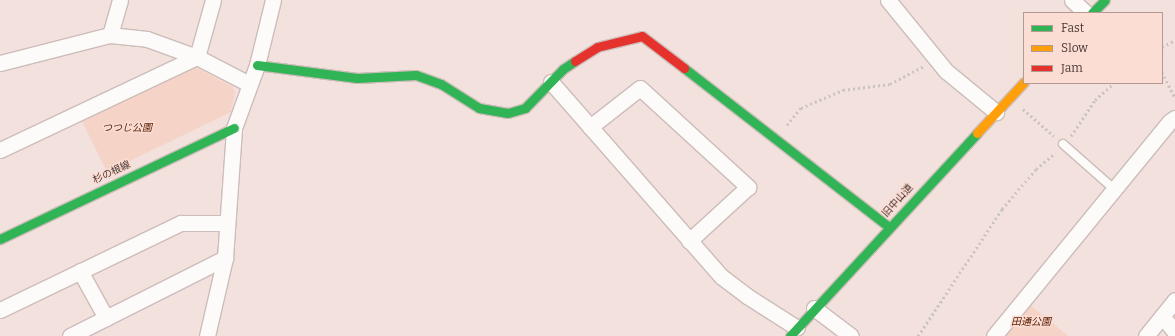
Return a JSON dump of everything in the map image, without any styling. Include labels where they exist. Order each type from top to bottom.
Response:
[{"type":"street","points":[[110,36],[120,0]]},
{"type":"street","points":[[0,150],[197,57],[214,0]]},
{"type":"street","points":[[207,336],[225,258],[234,128],[257,64],[273,0]]},
{"type":"street","points":[[888,0],[946,71],[996,112]]},
{"type":"street","points":[[1072,0],[1085,12]]},
{"type":"street","points":[[1093,12],[1105,0]]},
{"type":"street","points":[[0,63],[110,36],[147,39],[197,57],[249,84]]},
{"type":"street","points":[[257,64],[357,78],[416,75],[441,84],[479,108],[508,113],[525,108],[563,69],[597,47],[642,36],[889,227]]},
{"type":"street","points":[[551,82],[722,277],[794,332]]},
{"type":"street","name":"旧中山道","points":[[794,332],[814,308],[1023,83]]},
{"type":"street","points":[[590,127],[640,88],[748,187],[689,241]]},
{"type":"street","points":[[994,336],[1169,122],[1175,118]]},
{"type":"street","name":"杉の根線","points":[[0,239],[234,128]]},
{"type":"street","points":[[0,310],[181,222],[227,223]]},
{"type":"street","points":[[70,336],[225,258]]},
{"type":"street","points":[[80,271],[106,318]]},
{"type":"street","points":[[1146,336],[1175,300]]},
{"type":"street","points":[[814,308],[851,336]]},
{"type":"street","points":[[1162,316],[1175,332]]},
{"type":"lane","points":[[1064,144],[1114,189]]},
{"type":"path","points":[[1163,46],[1175,40]]},
{"type":"path","points":[[775,139],[801,108],[843,90],[890,84],[936,60]]},
{"type":"path","points":[[1163,74],[1175,97]]},
{"type":"path","points":[[918,336],[1002,209],[1036,170],[1064,144],[1077,129],[1095,100],[1113,84]]},
{"type":"path","points":[[1019,106],[1064,144]]},
{"type":"green space","name":"つつじ公園","points":[[189,68],[197,68],[233,87],[235,93],[231,112],[107,172],[80,117]]},
{"type":"green space","name":"田通公園","points":[[1029,304],[1068,336],[1002,336]]},
{"type":"traffic: fast","points":[[1093,12],[1105,0]]},
{"type":"traffic: fast","points":[[257,65],[357,78],[416,75],[441,84],[479,108],[508,113],[525,108],[563,69],[575,61]]},
{"type":"traffic: fast","points":[[684,68],[889,227]]},
{"type":"traffic: fast","points":[[0,239],[234,128]]},
{"type":"traffic: fast","points":[[790,336],[977,133]]},
{"type":"traffic: slow","points":[[977,133],[1023,83]]},
{"type":"traffic: jam","points":[[575,61],[597,47],[642,36],[684,68]]}]
